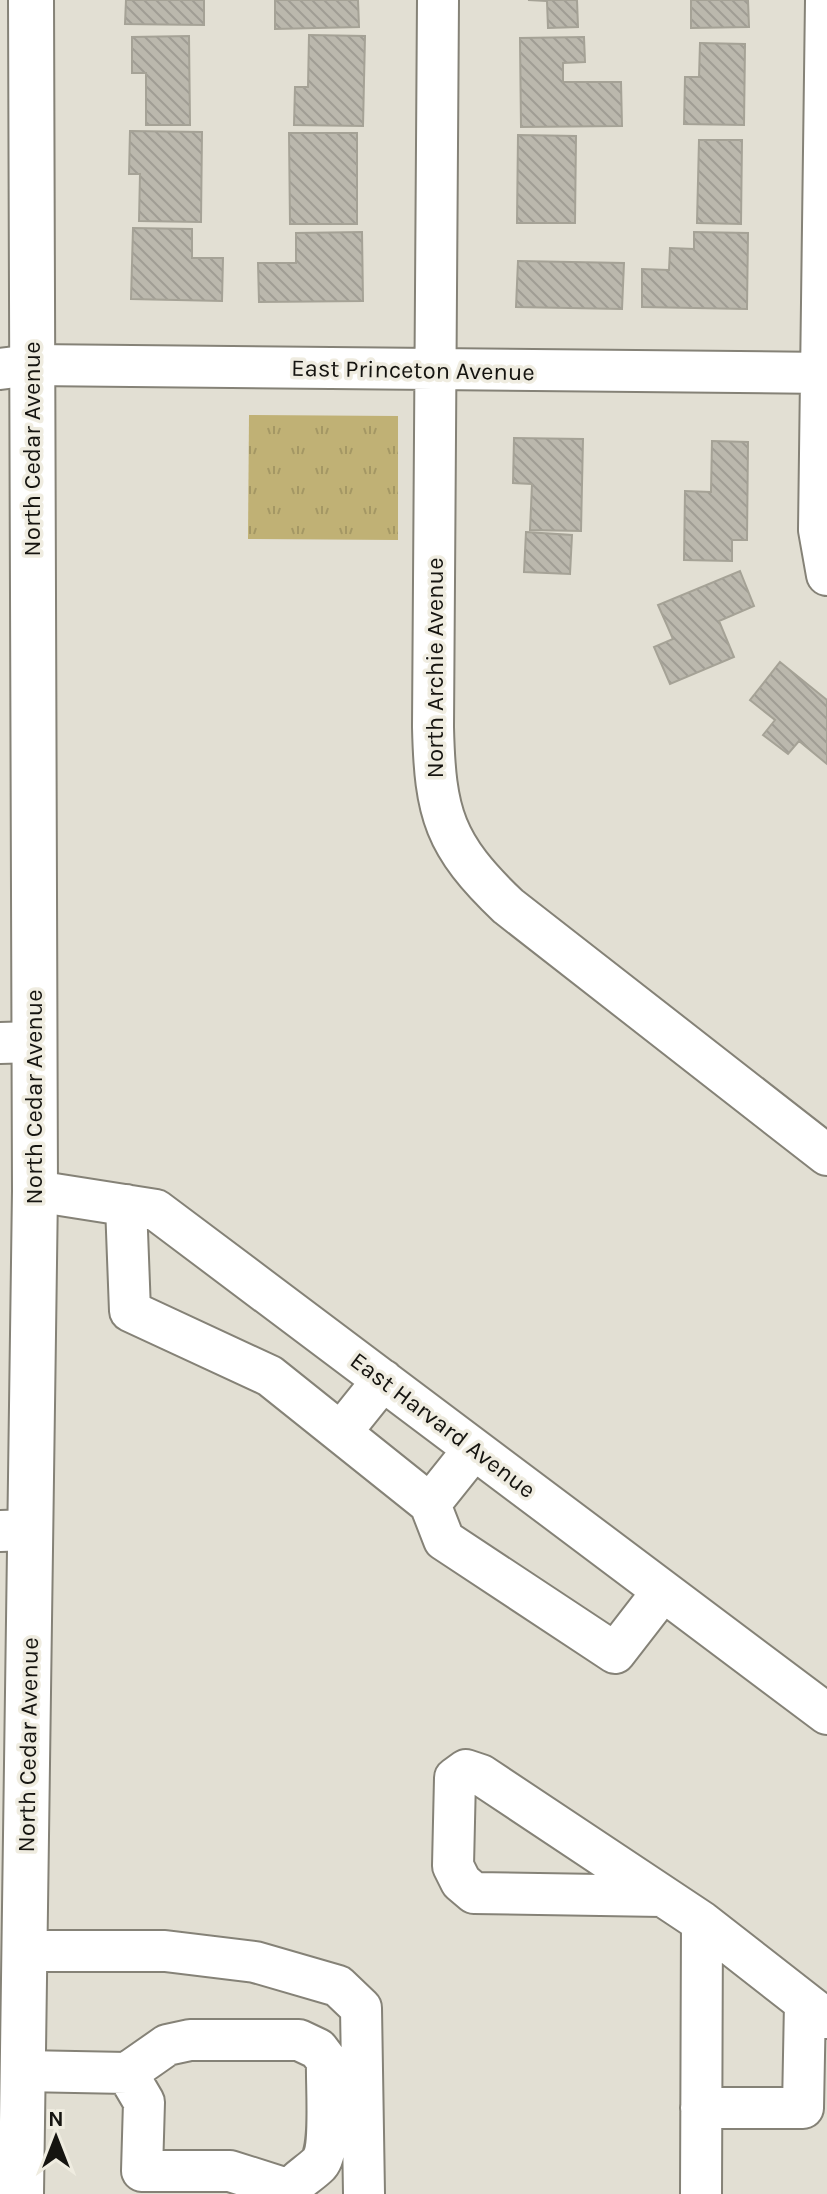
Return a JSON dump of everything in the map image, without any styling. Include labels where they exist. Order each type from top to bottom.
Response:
[{"type":"main road","name":"North Cedar Avenue","points":[[21,2194],[25,1951],[15,1530],[35,1191],[17,1042],[16,367],[31,0]]},
{"type":"street","name":"North Archie Avenue","points":[[438,0],[433,756],[434,785],[447,833],[473,873],[508,906],[827,1155]]},
{"type":"street","points":[[826,0],[825,373],[819,530],[827,575]]},
{"type":"street","name":"East Princeton Avenue","points":[[16,367],[825,373]]},
{"type":"street","name":"East Harvard Avenue","points":[[35,1191],[156,1210],[827,1714]]},
{"type":"street","points":[[126,1205],[130,1311],[270,1376],[430,1504],[444,1540],[615,1653],[663,1591]]},
{"type":"street","points":[[342,1431],[383,1380]]},
{"type":"street","points":[[430,1504],[474,1449]]},
{"type":"street","points":[[662,1896],[474,1893],[461,1882],[453,1866],[455,1778],[466,1770],[481,1775],[702,1922],[816,2011],[803,2108],[701,2108]]},
{"type":"street","points":[[701,2194],[702,1922]]},
{"type":"street","points":[[25,1951],[165,1951],[255,1962],[338,1986],[361,2008],[364,2194]]},
{"type":"street","points":[[23,2071],[127,2073],[167,2045],[190,2040],[299,2040],[318,2049],[327,2061],[325,2148],[321,2163],[299,2178],[290,2192],[230,2171],[142,2171],[144,2102],[127,2073]]},
{"type":"green space","points":[[249,415],[398,416],[398,540],[248,539]]},
{"type":"building","points":[[126,0],[204,0],[204,25],[125,24]]},
{"type":"building","points":[[275,0],[358,0],[359,27],[275,29]]},
{"type":"building","points":[[528,0],[577,0],[578,27],[548,28],[547,1]]},
{"type":"building","points":[[691,0],[748,0],[749,27],[691,28]]},
{"type":"building","points":[[309,35],[365,36],[363,126],[294,125],[295,87],[308,87]]},
{"type":"building","points":[[189,36],[190,125],[146,125],[146,73],[132,73],[132,37]]},
{"type":"building","points":[[584,37],[585,62],[563,63],[563,82],[621,82],[622,126],[521,127],[520,38]]},
{"type":"building","points":[[700,43],[745,44],[744,125],[684,124],[685,77],[699,77]]},
{"type":"building","points":[[130,131],[202,132],[201,222],[139,221],[140,174],[129,174]]},
{"type":"building","points":[[289,133],[357,133],[357,224],[290,224]]},
{"type":"building","points":[[518,135],[576,136],[575,223],[517,223]]},
{"type":"building","points":[[699,140],[742,140],[741,224],[697,223]]},
{"type":"building","points":[[133,228],[192,229],[192,258],[223,258],[222,301],[131,299]]},
{"type":"building","points":[[362,232],[363,301],[259,302],[258,263],[296,263],[296,233]]},
{"type":"building","points":[[694,232],[748,233],[747,309],[642,307],[642,269],[669,270],[670,248],[694,249]]},
{"type":"building","points":[[518,261],[624,263],[622,309],[516,307]]},
{"type":"building","points":[[514,438],[583,439],[581,531],[530,530],[532,484],[513,483]]},
{"type":"building","points":[[712,441],[748,442],[747,540],[732,540],[732,561],[684,560],[685,491],[711,492]]},
{"type":"building","points":[[526,532],[572,535],[570,574],[524,572]]},
{"type":"building","points":[[740,571],[754,606],[719,621],[734,657],[670,684],[654,647],[673,639],[658,605]]},
{"type":"building","points":[[780,662],[827,700],[827,764],[799,741],[788,754],[763,735],[775,720],[750,700]]}]
